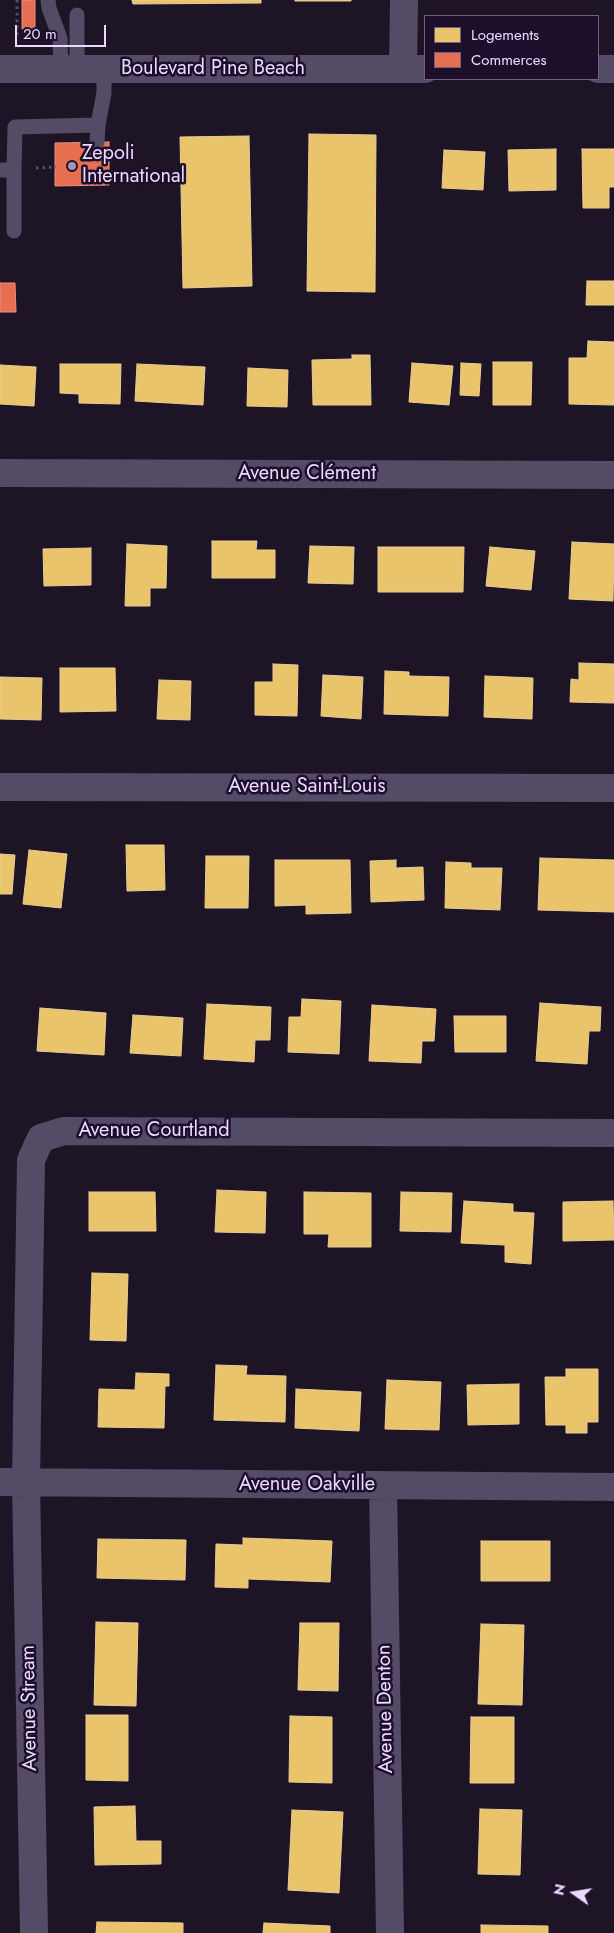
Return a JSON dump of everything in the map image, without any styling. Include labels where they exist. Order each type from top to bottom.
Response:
[{"type":"street","points":[[404,0],[414,69]]},
{"type":"street","name":"Boulevard Pine Beach","points":[[0,69],[414,69]]},
{"type":"street","points":[[599,69],[614,69]]},
{"type":"street","name":"Avenue Clément","points":[[0,473],[614,475]]},
{"type":"street","name":"Avenue Saint-Louis","points":[[0,787],[614,788]]},
{"type":"street","name":"Avenue Courtland","points":[[13,1482],[31,1160],[41,1138],[64,1131],[614,1133]]},
{"type":"street","name":"Avenue Oakville","points":[[13,1482],[614,1487]]},
{"type":"street","name":"Avenue Stream","points":[[13,1482],[34,1933]]},
{"type":"street","name":"Avenue Denton","points":[[383,1485],[390,1933]]},
{"type":"lane","points":[[48,0],[69,69]]},
{"type":"lane","points":[[69,69],[77,15]]},
{"type":"lane","points":[[98,142],[98,125],[104,93],[104,69]]},
{"type":"lane","points":[[14,231],[7,170],[16,127],[98,125]]},
{"type":"path","points":[[17,0],[18,42]]},
{"type":"building: Logements","points":[[132,0],[261,0],[261,3],[133,4]]},
{"type":"building: Logements","points":[[351,0],[351,1],[295,1]]},
{"type":"building: Logements","points":[[309,134],[376,135],[375,292],[307,291]]},
{"type":"building: Logements","points":[[249,136],[252,286],[183,288],[180,137]]},
{"type":"building: Logements","points":[[556,149],[556,190],[509,191],[508,150]]},
{"type":"building: Logements","points":[[582,149],[614,149],[614,187],[609,187],[609,208],[583,208]]},
{"type":"building: Logements","points":[[444,150],[485,152],[483,190],[442,188]]},
{"type":"building: Logements","points":[[587,281],[614,281],[614,305],[586,305]]},
{"type":"building: Logements","points":[[588,341],[614,342],[614,405],[569,404],[569,358],[587,358]]},
{"type":"building: Logements","points":[[352,355],[370,355],[371,405],[313,405],[312,360],[352,359]]},
{"type":"building: Logements","points":[[493,362],[532,362],[531,405],[493,405]]},
{"type":"building: Logements","points":[[412,363],[453,366],[449,405],[409,402]]},
{"type":"building: Logements","points":[[461,363],[481,364],[479,396],[460,395]]},
{"type":"building: Logements","points":[[60,364],[121,364],[120,404],[79,403],[79,394],[60,393]]},
{"type":"building: Logements","points":[[137,364],[205,367],[203,405],[135,401]]},
{"type":"building: Logements","points":[[0,365],[36,367],[34,406],[0,404]]},
{"type":"building: Logements","points":[[248,368],[288,370],[287,407],[247,406]]},
{"type":"building: Logements","points":[[212,541],[257,541],[256,550],[275,550],[275,578],[212,578]]},
{"type":"building: Logements","points":[[572,542],[614,544],[613,601],[569,599]]},
{"type":"building: Logements","points":[[127,544],[167,546],[166,588],[150,588],[150,606],[125,606]]},
{"type":"building: Logements","points":[[310,546],[354,547],[353,584],[308,583]]},
{"type":"building: Logements","points":[[378,547],[464,547],[463,592],[378,592]]},
{"type":"building: Logements","points":[[490,547],[535,551],[531,590],[486,586]]},
{"type":"building: Logements","points":[[91,548],[91,585],[44,586],[43,549]]},
{"type":"building: Logements","points":[[579,663],[614,664],[614,703],[570,702],[571,679],[579,680]]},
{"type":"building: Logements","points":[[273,664],[298,665],[297,716],[255,715],[255,682],[273,682]]},
{"type":"building: Logements","points":[[60,668],[115,668],[116,711],[60,712]]},
{"type":"building: Logements","points":[[385,671],[409,672],[409,676],[449,677],[448,716],[384,714]]},
{"type":"building: Logements","points":[[323,675],[363,677],[361,719],[321,716]]},
{"type":"building: Logements","points":[[485,676],[533,678],[532,719],[484,717]]},
{"type":"building: Logements","points":[[0,677],[42,678],[41,720],[0,719]]},
{"type":"building: Logements","points":[[159,680],[191,681],[190,720],[157,719]]},
{"type":"building: Logements","points":[[126,845],[164,845],[165,890],[127,891]]},
{"type":"building: Logements","points":[[29,850],[67,854],[61,908],[23,904]]},
{"type":"building: Logements","points":[[0,854],[15,855],[12,894],[0,894]]},
{"type":"building: Logements","points":[[206,856],[249,856],[248,908],[205,908]]},
{"type":"building: Logements","points":[[540,858],[614,860],[614,912],[538,910]]},
{"type":"building: Logements","points":[[275,860],[350,860],[351,913],[306,914],[306,905],[275,906]]},
{"type":"building: Logements","points":[[396,860],[396,868],[423,867],[424,900],[371,902],[370,861]]},
{"type":"building: Logements","points":[[446,862],[471,863],[471,868],[502,868],[500,910],[445,908]]},
{"type":"building: Logements","points":[[302,999],[341,1001],[339,1054],[288,1052],[289,1017],[301,1017]]},
{"type":"building: Logements","points":[[540,1003],[601,1007],[600,1031],[589,1031],[587,1064],[536,1061]]},
{"type":"building: Logements","points":[[207,1004],[271,1007],[270,1040],[255,1040],[254,1062],[204,1059]]},
{"type":"building: Logements","points":[[372,1005],[436,1009],[434,1041],[422,1041],[421,1063],[369,1061]]},
{"type":"building: Logements","points":[[40,1008],[106,1013],[104,1055],[37,1051]]},
{"type":"building: Logements","points":[[133,1015],[183,1018],[181,1056],[130,1053]]},
{"type":"building: Logements","points":[[454,1016],[506,1016],[506,1052],[455,1052]]},
{"type":"building: Logements","points":[[217,1190],[266,1192],[265,1233],[215,1232]]},
{"type":"building: Logements","points":[[89,1192],[155,1192],[156,1231],[89,1231]]},
{"type":"building: Logements","points":[[304,1192],[371,1193],[371,1247],[328,1247],[329,1234],[304,1234]]},
{"type":"building: Logements","points":[[401,1192],[452,1193],[451,1232],[400,1231]]},
{"type":"building: Logements","points":[[464,1201],[513,1204],[513,1212],[534,1213],[531,1264],[505,1262],[505,1245],[461,1243]]},
{"type":"building: Logements","points":[[613,1201],[614,1240],[563,1241],[563,1202]]},
{"type":"building: Logements","points":[[92,1273],[128,1274],[126,1341],[90,1340]]},
{"type":"building: Logements","points":[[216,1365],[247,1366],[246,1375],[286,1376],[285,1422],[214,1420]]},
{"type":"building: Logements","points":[[566,1369],[598,1369],[598,1422],[587,1422],[587,1433],[566,1433],[566,1425],[546,1425],[545,1377],[566,1377]]},
{"type":"building: Logements","points":[[136,1373],[169,1374],[169,1386],[165,1386],[164,1428],[98,1427],[99,1389],[135,1390]]},
{"type":"building: Logements","points":[[387,1380],[441,1382],[439,1430],[385,1429]]},
{"type":"building: Logements","points":[[519,1384],[519,1424],[468,1425],[467,1385]]},
{"type":"building: Logements","points":[[296,1389],[361,1392],[359,1431],[295,1428]]},
{"type":"building: Logements","points":[[243,1538],[332,1541],[330,1582],[248,1579],[248,1588],[215,1587],[216,1544],[243,1545]]},
{"type":"building: Logements","points":[[98,1539],[186,1540],[185,1580],[97,1578]]},
{"type":"building: Logements","points":[[481,1541],[550,1541],[550,1581],[481,1581]]},
{"type":"building: Logements","points":[[96,1622],[138,1623],[136,1706],[94,1705]]},
{"type":"building: Logements","points":[[300,1623],[339,1623],[338,1691],[298,1690]]},
{"type":"building: Logements","points":[[481,1624],[524,1625],[522,1705],[478,1704]]},
{"type":"building: Logements","points":[[86,1715],[128,1715],[128,1781],[86,1780]]},
{"type":"building: Logements","points":[[290,1716],[332,1717],[332,1783],[289,1782]]},
{"type":"building: Logements","points":[[471,1717],[514,1717],[514,1783],[470,1783]]},
{"type":"building: Logements","points":[[135,1806],[136,1841],[161,1841],[161,1864],[95,1865],[94,1807]]},
{"type":"building: Logements","points":[[480,1809],[522,1810],[520,1875],[478,1874]]},
{"type":"building: Logements","points":[[292,1810],[343,1812],[339,1893],[288,1890]]},
{"type":"building: Logements","points":[[97,1922],[183,1923],[183,1933],[96,1933]]},
{"type":"building: Logements","points":[[264,1923],[330,1926],[330,1933],[263,1933]]},
{"type":"building: Logements","points":[[481,1925],[548,1926],[548,1933],[481,1933]]},
{"type":"building: Commerces","points":[[22,0],[35,0],[35,29],[22,29]]},
{"type":"building: Commerces","points":[[109,142],[109,185],[55,186],[55,143]]},
{"type":"building: Commerces","points":[[0,283],[15,283],[16,312],[0,312]]},
{"type":"place","name":"Zepoli International","points":[[72,166]]}]
